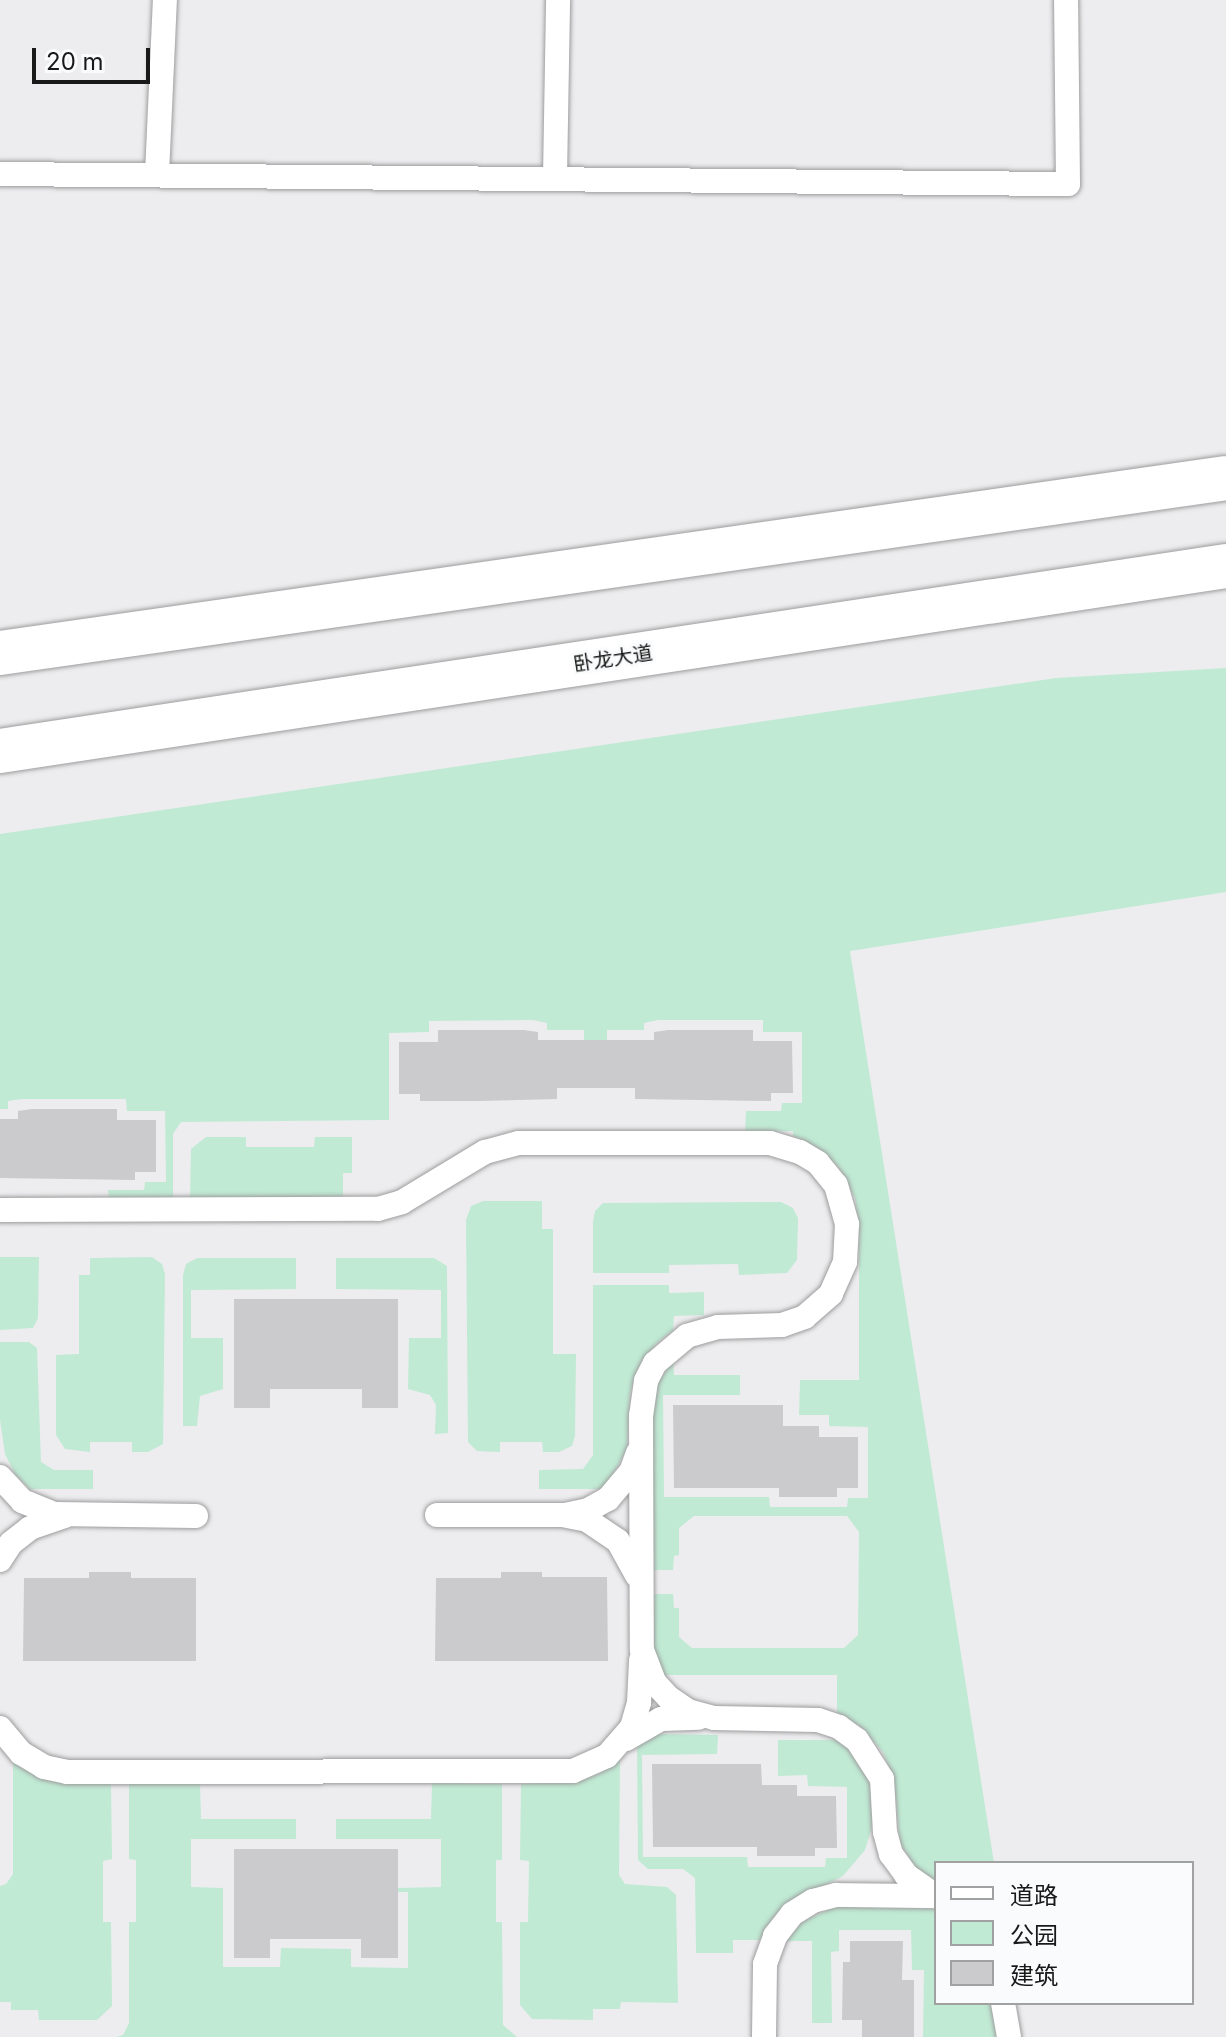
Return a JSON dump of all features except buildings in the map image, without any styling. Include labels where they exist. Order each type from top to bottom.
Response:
[{"type":"main road","points":[[0,653],[1226,478]]},
{"type":"main road","name":"卧龙大道","points":[[0,751],[1226,566]]},
{"type":"lane","points":[[157,174],[165,0]]},
{"type":"lane","points":[[555,177],[558,0]]},
{"type":"lane","points":[[0,174],[1068,184],[1066,0]]},
{"type":"lane","points":[[0,1210],[378,1209],[402,1202],[485,1152],[519,1143],[770,1143],[809,1157],[832,1178],[846,1214],[847,1254],[838,1283],[815,1310],[795,1321],[766,1327],[709,1329],[677,1341],[655,1363],[646,1381],[641,1442],[639,1703],[632,1727],[622,1742]]},
{"type":"lane","points":[[437,1515],[562,1515],[599,1505],[618,1490],[631,1472],[641,1442]]},
{"type":"lane","points":[[0,1477],[32,1507],[68,1516],[196,1516]]},
{"type":"lane","points":[[562,1515],[599,1526],[618,1541],[630,1557],[641,1589]]},
{"type":"lane","points":[[0,1560],[11,1543],[30,1528],[68,1516]]},
{"type":"lane","points":[[641,1641],[648,1671],[669,1698],[699,1715],[726,1719]]},
{"type":"lane","points":[[3,1734],[44,1767],[67,1772],[573,1771],[597,1762],[641,1727],[661,1719],[818,1720],[857,1740],[882,1779],[885,1832],[891,1854],[906,1875],[934,1895]]},
{"type":"lane","points":[[764,2037],[765,1964],[775,1936],[802,1907],[843,1894],[934,1896]]},
{"type":"lane","points":[[744,2037],[758,2016],[764,1991]]},
{"type":"lane","points":[[1003,2005],[1009,2037]]},
{"type":"green space","points":[[1226,668],[1226,892],[850,951],[994,1861],[934,1861],[934,1883],[918,1871],[900,1843],[894,1779],[883,1752],[861,1727],[837,1714],[837,1675],[664,1675],[653,1648],[653,1594],[673,1594],[674,1608],[679,1608],[679,1637],[692,1648],[844,1648],[858,1635],[859,1532],[847,1516],[694,1516],[679,1528],[679,1555],[674,1556],[673,1570],[653,1570],[653,1405],[657,1384],[673,1360],[674,1375],[740,1375],[740,1395],[663,1395],[664,1497],[769,1497],[770,1507],[847,1507],[848,1498],[868,1498],[868,1427],[829,1426],[829,1415],[799,1415],[800,1380],[859,1380],[859,1225],[855,1198],[838,1166],[819,1149],[793,1136],[793,1131],[745,1132],[746,1111],[781,1111],[782,1103],[802,1103],[802,1032],[763,1032],[763,1020],[658,1020],[644,1023],[644,1030],[607,1030],[607,1040],[584,1040],[584,1030],[547,1030],[547,1023],[533,1020],[429,1021],[429,1032],[389,1033],[389,1120],[181,1122],[173,1134],[173,1199],[109,1199],[108,1190],[144,1190],[145,1182],[166,1182],[165,1111],[127,1111],[126,1099],[22,1099],[8,1101],[8,1109],[0,1109],[0,834],[1056,678]]},
{"type":"green space","points":[[206,1137],[246,1137],[246,1147],[314,1147],[315,1137],[352,1137],[352,1173],[343,1173],[343,1199],[190,1199],[191,1149]]},
{"type":"green space","points":[[483,1201],[542,1201],[542,1229],[553,1229],[553,1354],[576,1354],[575,1436],[572,1446],[559,1452],[543,1452],[542,1442],[500,1442],[500,1452],[477,1451],[468,1442],[466,1220],[471,1206]]},
{"type":"green space","points":[[781,1202],[793,1208],[798,1218],[797,1260],[787,1273],[739,1275],[738,1264],[669,1265],[669,1273],[593,1273],[593,1221],[595,1211],[603,1203]]},
{"type":"green space","points":[[0,1257],[39,1257],[38,1318],[33,1328],[0,1330]]},
{"type":"green space","points":[[152,1257],[162,1264],[165,1274],[163,1444],[148,1452],[132,1452],[132,1442],[90,1442],[90,1452],[65,1449],[56,1435],[56,1355],[79,1354],[79,1275],[90,1275],[90,1258]]},
{"type":"green space","points":[[197,1258],[296,1258],[296,1289],[191,1290],[191,1338],[223,1338],[223,1389],[200,1396],[197,1426],[183,1426],[183,1275],[186,1264]]},
{"type":"green space","points":[[336,1258],[434,1258],[447,1266],[448,1433],[435,1434],[436,1405],[430,1395],[408,1389],[409,1338],[441,1338],[441,1290],[336,1289]]},
{"type":"green space","points":[[593,1285],[669,1285],[669,1293],[704,1292],[704,1315],[674,1316],[673,1330],[656,1344],[641,1363],[630,1393],[627,1449],[610,1480],[600,1489],[539,1489],[539,1470],[583,1469],[593,1455]]},
{"type":"green space","points":[[0,1342],[29,1342],[37,1348],[41,1462],[54,1470],[93,1470],[93,1489],[30,1489],[15,1474],[5,1454],[0,1420]]},
{"type":"green space","points":[[658,1734],[718,1735],[717,1754],[642,1755],[643,1857],[747,1857],[748,1867],[825,1867],[826,1858],[847,1858],[847,1787],[808,1786],[807,1775],[778,1776],[778,1740],[837,1740],[856,1756],[872,1786],[873,1824],[865,1850],[843,1876],[788,1903],[765,1929],[760,1940],[733,1940],[733,1953],[696,1953],[695,1878],[683,1869],[648,1869],[638,1860],[637,1744]]},
{"type":"green space","points":[[620,1760],[619,1875],[625,1884],[667,1887],[676,1895],[678,2003],[621,2002],[620,2009],[593,2009],[593,2020],[532,2019],[520,2005],[520,1922],[528,1922],[529,1861],[520,1860],[521,1784],[578,1781],[599,1774]]},
{"type":"green space","points":[[13,1761],[40,1777],[111,1784],[112,1859],[103,1861],[103,1922],[111,1922],[112,2006],[97,2020],[39,2020],[38,2010],[11,2010],[11,2002],[0,2002],[0,1886],[6,1884],[13,1874]]},
{"type":"green space","points":[[129,1783],[200,1783],[201,1819],[296,1819],[296,1839],[191,1839],[191,1887],[223,1888],[223,1967],[280,1967],[281,1948],[351,1949],[351,1967],[408,1968],[408,1892],[397,1892],[397,1888],[441,1887],[441,1839],[336,1839],[336,1819],[431,1819],[432,1783],[502,1784],[502,1860],[496,1860],[496,1922],[502,1922],[503,2025],[517,2037],[116,2037],[123,2035],[129,2023],[129,1922],[136,1922],[136,1860],[129,1859]]},
{"type":"green space","points":[[838,1906],[934,1909],[934,2005],[992,2005],[997,2037],[923,2037],[924,1970],[912,1970],[911,1930],[839,1930],[839,1951],[831,1952],[832,2023],[812,2023],[812,1941],[786,1941],[800,1922]]}]
